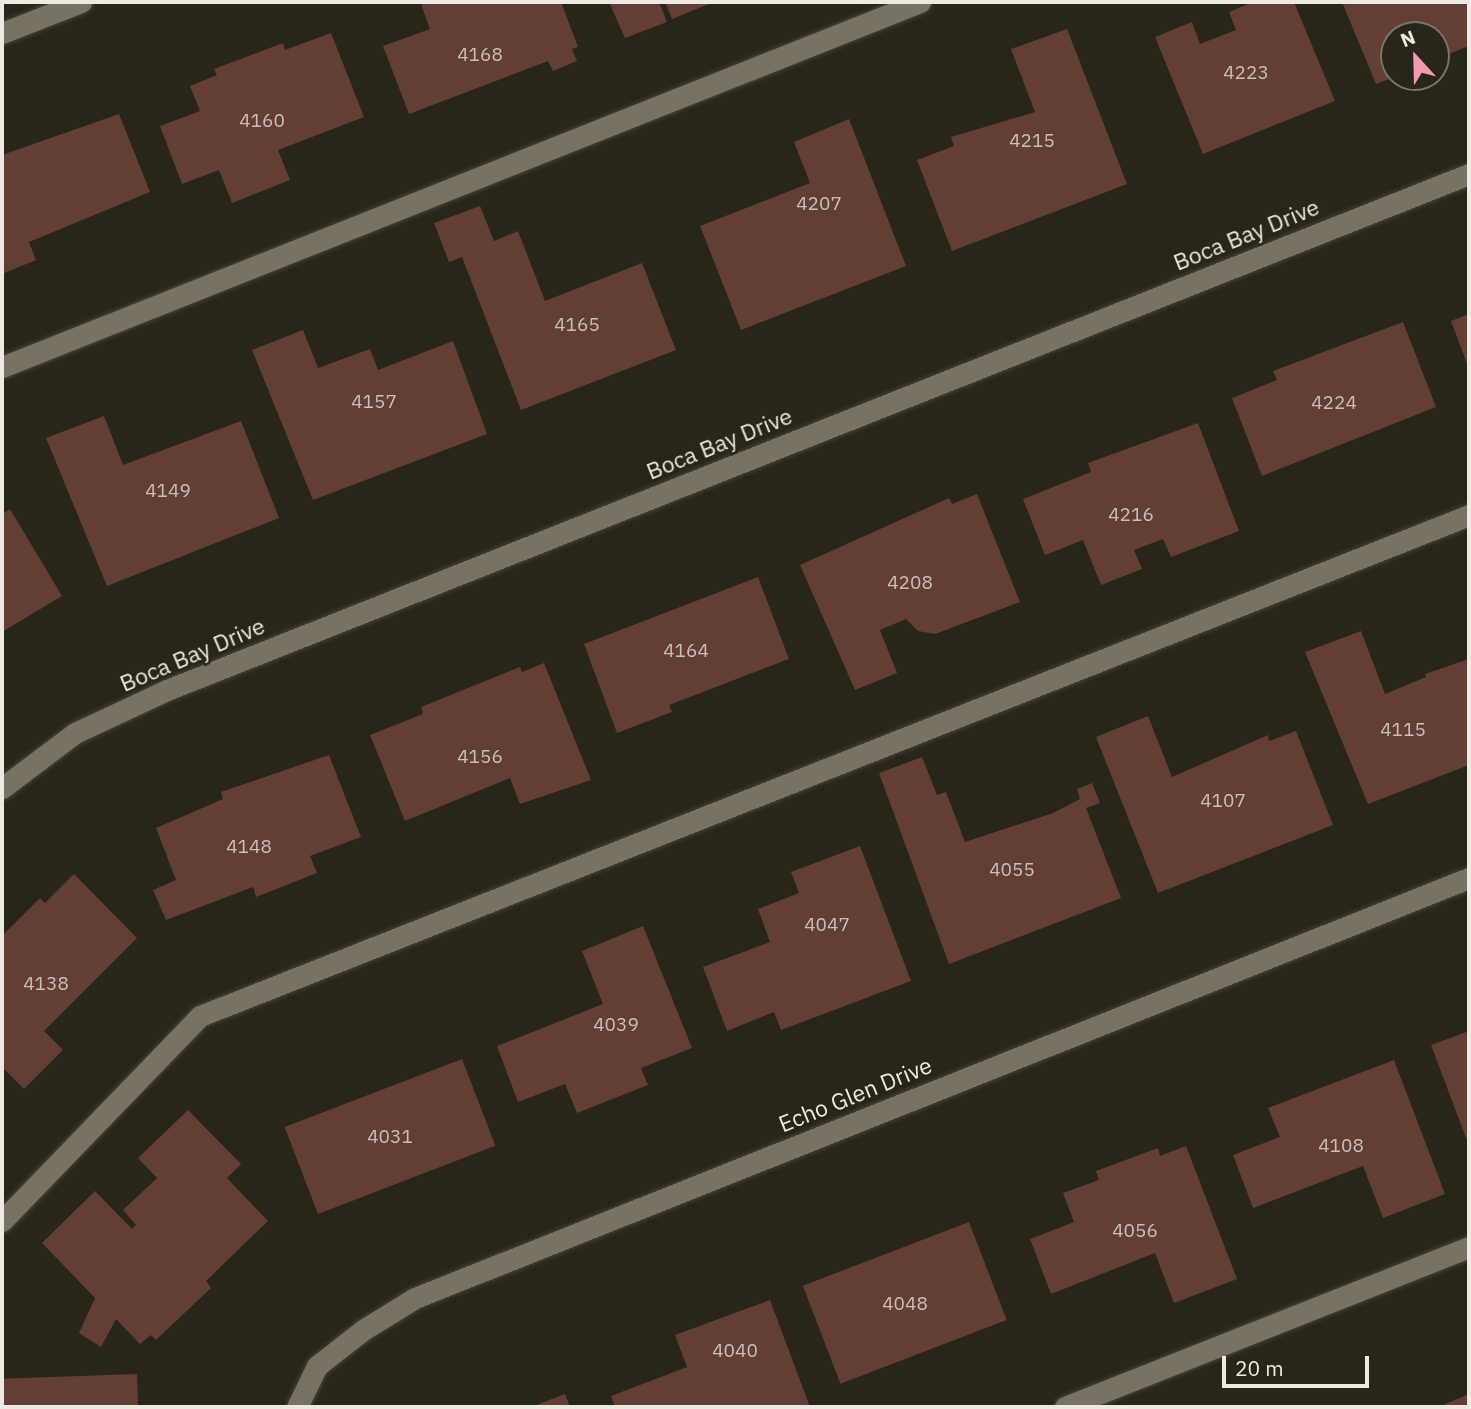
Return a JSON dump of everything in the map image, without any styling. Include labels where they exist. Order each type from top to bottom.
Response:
[{"type":"street","points":[[2,33],[81,2]]},
{"type":"street","points":[[2,367],[920,2]]},
{"type":"street","name":"Boca Bay Drive","points":[[2,788],[75,733],[167,690],[1469,174]]},
{"type":"street","points":[[2,1222],[200,1016],[1469,515]]},
{"type":"street","name":"Echo Glen Drive","points":[[297,1407],[317,1366],[363,1330],[415,1298],[1469,878]]},
{"type":"street","points":[[1065,1407],[1469,1247]]},
{"type":"building","points":[[561,2],[578,47],[572,49],[577,61],[553,71],[548,61],[409,114],[383,46],[430,29],[421,4]]},
{"type":"building","points":[[609,2],[659,2],[667,22],[625,38]]},
{"type":"building","points":[[665,2],[708,2],[709,4],[672,19]]},
{"type":"building","points":[[1253,2],[1294,2],[1335,101],[1203,154],[1155,37],[1192,22],[1200,44],[1236,30],[1229,12]]},
{"type":"building","points":[[1342,2],[1469,2],[1469,46],[1450,53],[1450,21],[1380,21],[1380,82],[1376,84]]},
{"type":"building","points":[[1067,29],[1127,184],[952,251],[917,160],[954,146],[951,137],[1035,112],[1011,49]]},
{"type":"building","points":[[331,33],[364,117],[278,150],[290,180],[232,203],[219,170],[182,184],[160,126],[200,111],[190,86],[217,75],[214,69],[283,43],[285,50]]},
{"type":"building","points":[[119,114],[150,192],[29,242],[36,260],[2,274],[2,155]]},
{"type":"building","points":[[849,119],[906,266],[741,330],[700,226],[810,183],[794,142]]},
{"type":"building","points":[[480,206],[494,241],[518,231],[545,301],[642,263],[676,350],[521,410],[462,257],[449,262],[434,223]]},
{"type":"building","points":[[1469,314],[1469,369],[1451,321]]},
{"type":"building","points":[[1403,322],[1436,407],[1262,476],[1232,398],[1277,380],[1273,371]]},
{"type":"building","points":[[303,330],[318,368],[370,349],[378,370],[453,341],[487,434],[313,500],[252,350]]},
{"type":"building","points":[[104,416],[123,465],[241,421],[279,518],[107,586],[46,438]]},
{"type":"building","points":[[1198,423],[1239,531],[1171,557],[1163,539],[1134,550],[1142,569],[1101,585],[1083,540],[1045,555],[1023,499],[1091,472],[1088,463]]},
{"type":"building","points":[[977,494],[1020,602],[935,634],[918,631],[906,619],[880,630],[897,673],[855,690],[800,565],[949,498],[952,504]]},
{"type":"building","points":[[10,509],[62,596],[2,632],[2,514]]},
{"type":"building","points":[[758,577],[789,659],[669,705],[672,712],[617,733],[584,644]]},
{"type":"building","points":[[1361,631],[1385,694],[1426,677],[1425,674],[1469,659],[1469,765],[1368,804],[1305,652]]},
{"type":"building","points":[[544,663],[591,780],[520,804],[510,778],[405,821],[370,735],[423,714],[421,707],[520,667],[522,672]]},
{"type":"building","points":[[1148,716],[1172,777],[1268,735],[1269,741],[1296,731],[1333,825],[1158,893],[1096,737]]},
{"type":"building","points":[[329,755],[361,837],[310,856],[317,873],[256,897],[253,887],[166,920],[153,890],[176,880],[156,828],[223,799],[221,792]]},
{"type":"building","points":[[922,757],[937,795],[946,792],[965,842],[1053,813],[1080,799],[1077,789],[1092,783],[1100,803],[1086,808],[1121,898],[949,964],[879,773]]},
{"type":"building","points":[[860,846],[911,981],[781,1030],[774,1012],[727,1031],[703,967],[770,942],[758,909],[799,893],[791,872]]},
{"type":"building","points":[[74,874],[137,938],[44,1031],[63,1050],[24,1089],[2,1067],[2,936],[40,898],[45,903]]},
{"type":"building","points":[[643,926],[692,1048],[641,1068],[648,1085],[577,1113],[565,1084],[518,1102],[497,1046],[603,1004],[582,951]]},
{"type":"building","points":[[1469,1031],[1469,1137],[1466,1138],[1431,1045]]},
{"type":"building","points":[[462,1059],[495,1146],[318,1214],[285,1127]]},
{"type":"building","points":[[1394,1060],[1445,1194],[1383,1218],[1363,1166],[1253,1208],[1233,1155],[1280,1137],[1268,1108]]},
{"type":"building","points":[[188,1110],[241,1164],[227,1178],[268,1221],[206,1281],[211,1288],[156,1340],[151,1335],[140,1344],[116,1319],[101,1347],[79,1333],[95,1298],[42,1243],[95,1191],[132,1229],[136,1225],[123,1210],[157,1178],[138,1158]]},
{"type":"building","points":[[1186,1146],[1237,1279],[1174,1303],[1155,1253],[1051,1294],[1030,1239],[1074,1222],[1063,1193],[1099,1180],[1096,1171],[1158,1148],[1160,1156]]},
{"type":"building","points":[[969,1222],[1007,1320],[840,1384],[803,1286]]},
{"type":"building","points":[[770,1300],[810,1407],[615,1407],[611,1396],[687,1367],[675,1335]]},
{"type":"building","points":[[137,1374],[138,1407],[3,1407],[2,1379]]},
{"type":"building","points":[[565,1394],[570,1407],[531,1407]]},
{"type":"building","points":[[1469,1394],[1469,1407],[1438,1407]]}]
